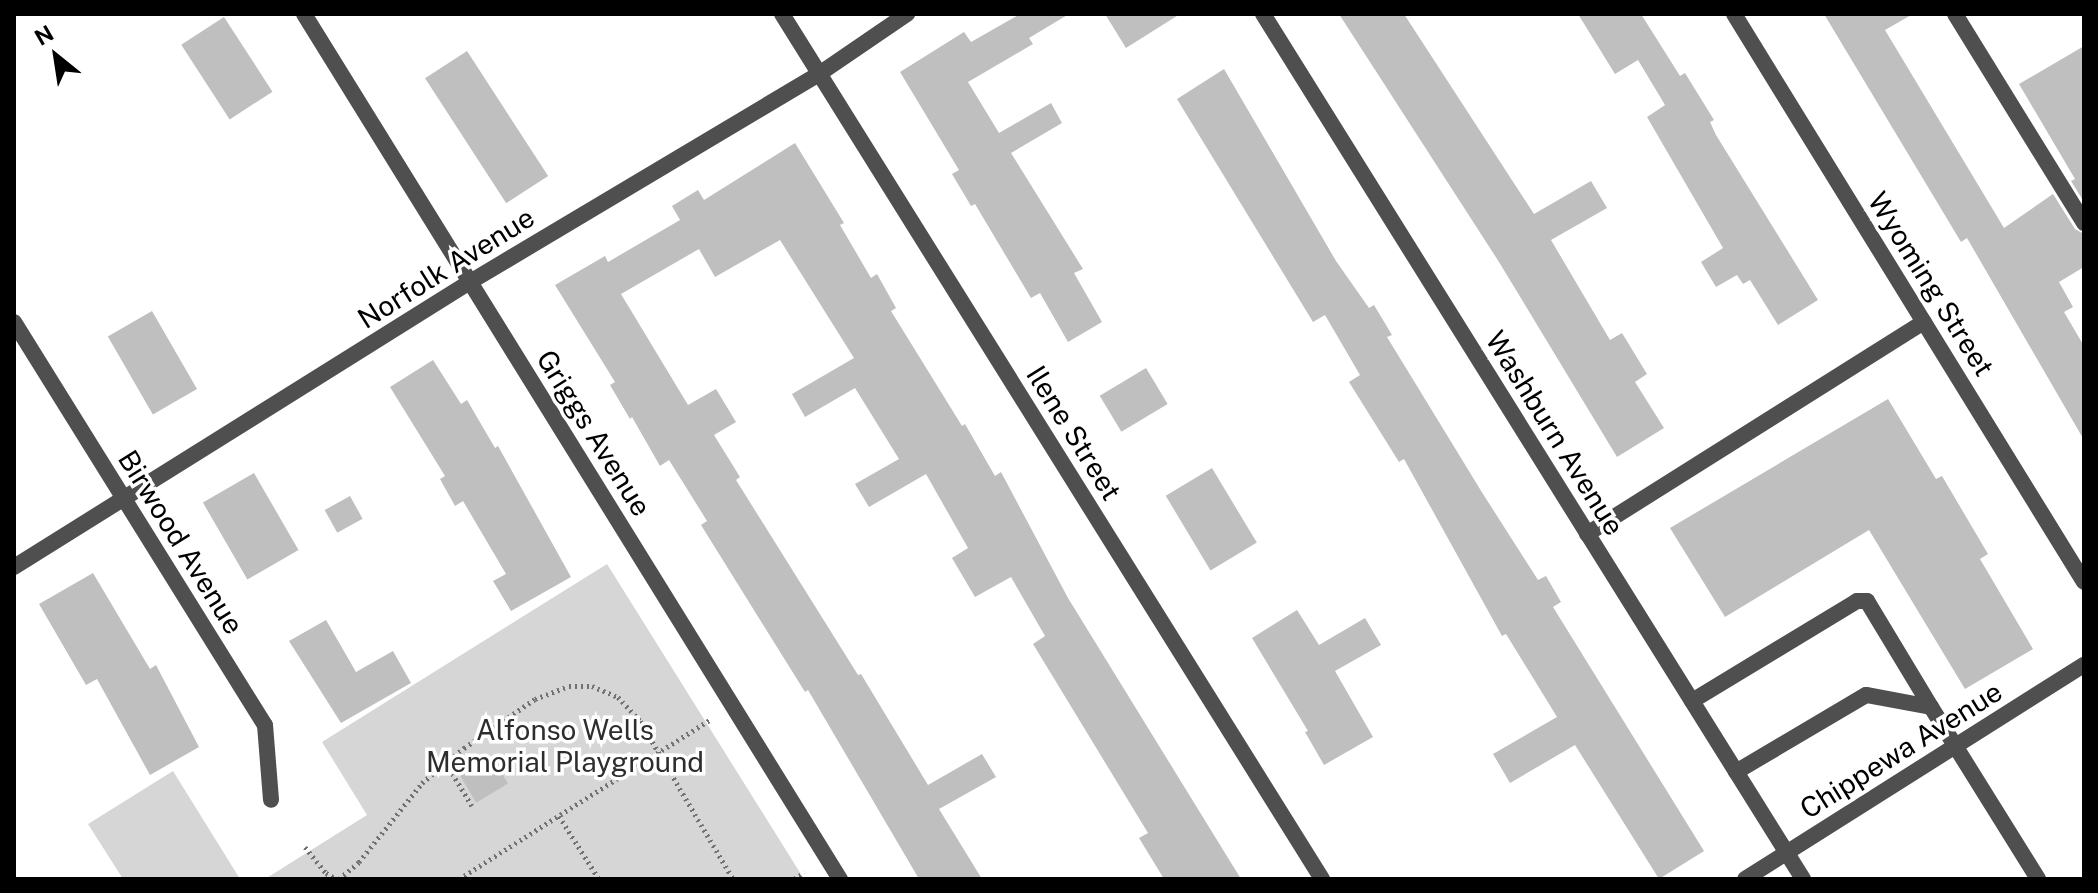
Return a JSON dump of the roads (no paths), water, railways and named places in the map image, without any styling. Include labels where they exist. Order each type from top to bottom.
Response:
[{"type":"street","name":"Griggs Avenue","points":[[304,14],[840,879]]},
{"type":"street","name":"Ilene Street","points":[[782,14],[1322,879]]},
{"type":"street","name":"Norfolk Avenue","points":[[14,567],[470,282],[819,74],[843,54],[907,14]]},
{"type":"street","name":"Washburn Avenue","points":[[1263,14],[1803,879]]},
{"type":"street","name":"Wyoming Street","points":[[1734,14],[2084,582]]},
{"type":"street","points":[[1955,14],[2084,223]]},
{"type":"street","name":"Birwood Avenue","points":[[14,322],[265,725],[271,800]]},
{"type":"street","points":[[1587,534],[1924,322]]},
{"type":"street","points":[[1692,701],[1847,607],[1867,601],[2038,879]]},
{"type":"street","name":"Chippewa Avenue","points":[[1745,879],[2084,665]]},
{"type":"street","points":[[1736,772],[1866,695],[1931,707]]},
{"type":"park label","name":"Alfonso Wells Memorial Playground","points":[[565,746]]}]
